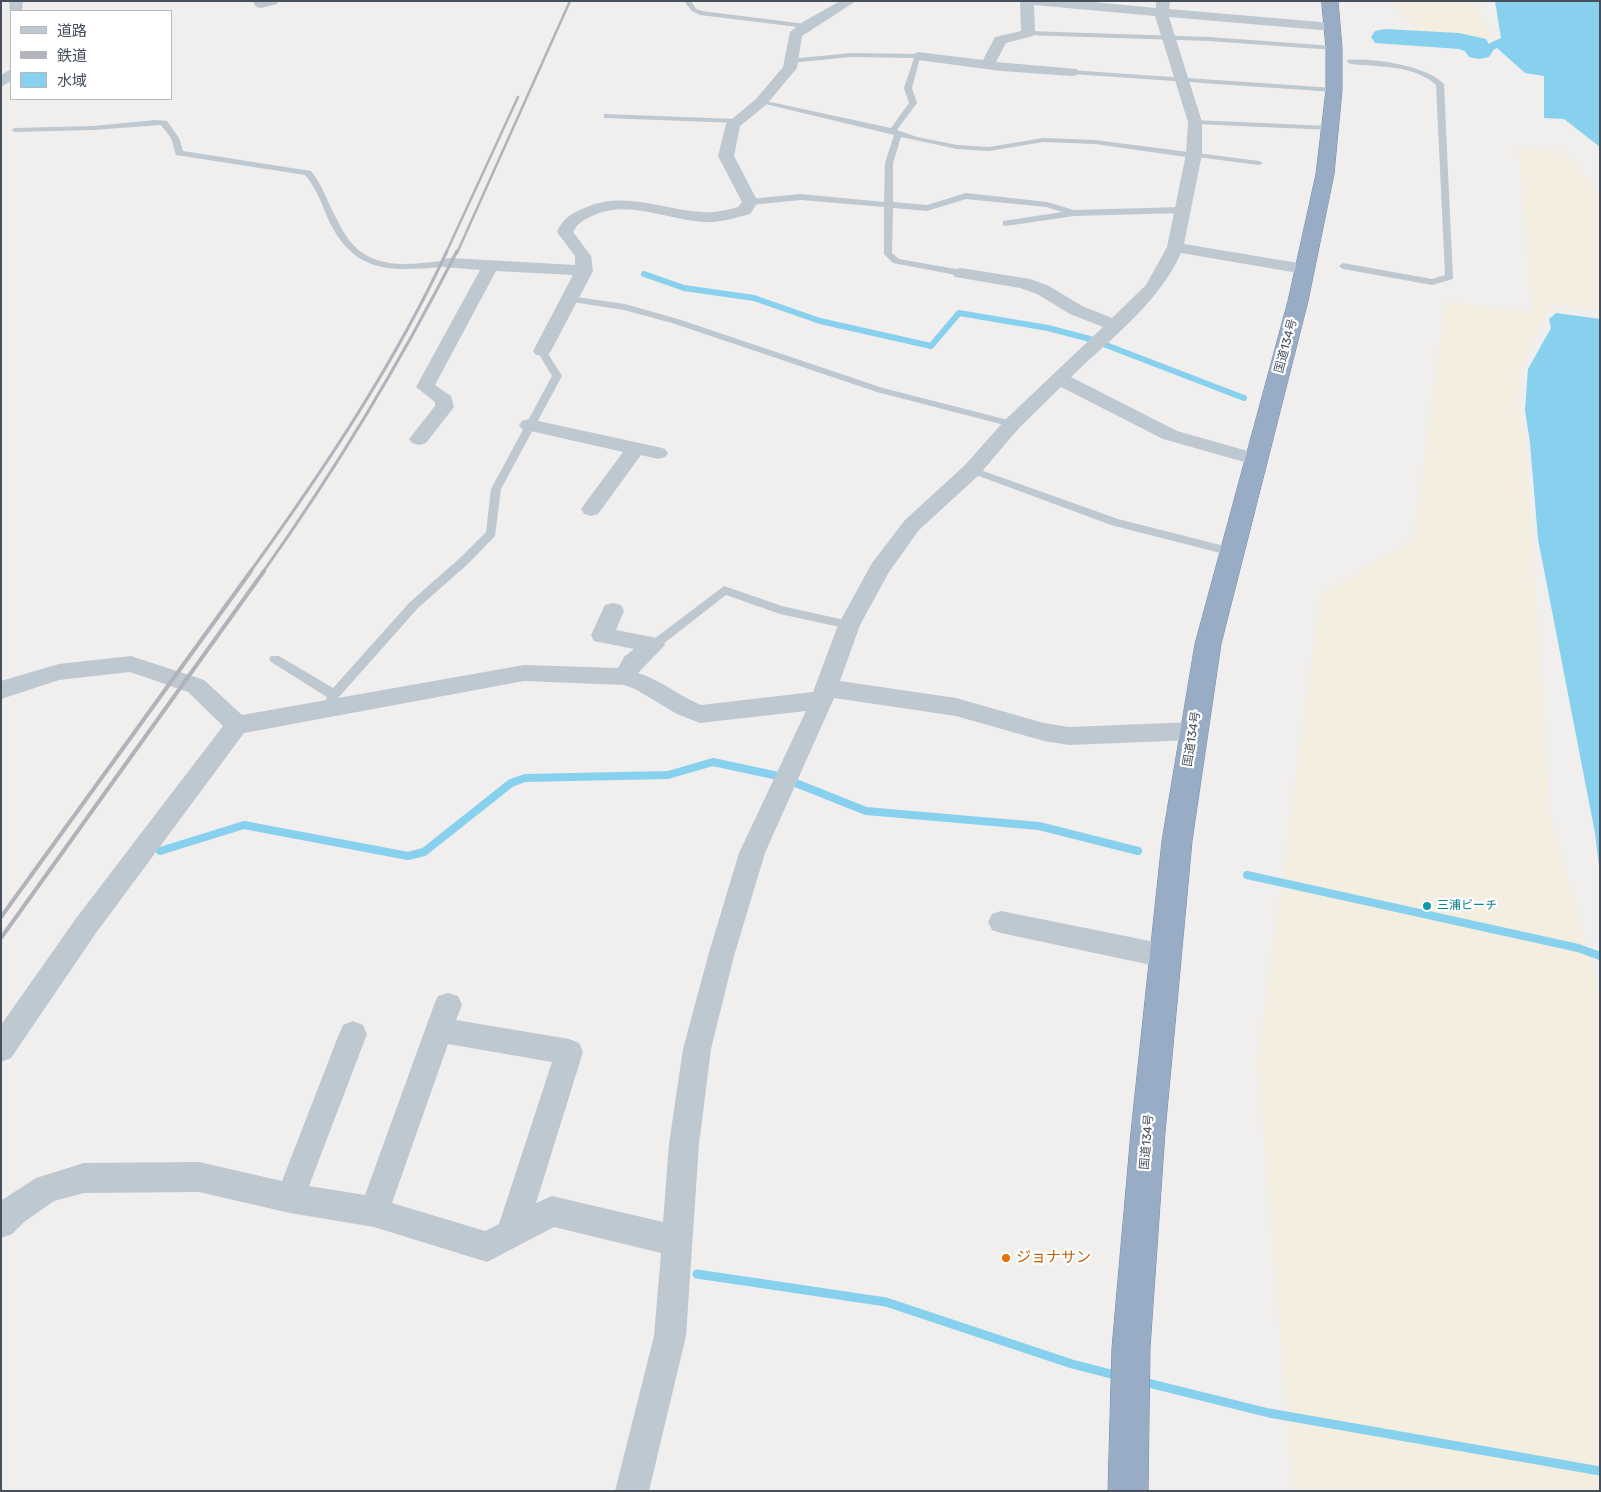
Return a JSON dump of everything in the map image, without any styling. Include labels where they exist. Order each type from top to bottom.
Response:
[{"type":"highway","name":"国道134号","points":[[1128,1491],[1132,1348],[1148,1132],[1177,841],[1208,644],[1298,301],[1325,174],[1334,90],[1330,1]]},
{"type":"street","points":[[260,1],[261,4],[272,1]]},
{"type":"street","points":[[542,351],[584,271],[582,256],[565,232],[568,223],[593,208],[612,203],[634,204],[705,217],[744,211],[750,202],[726,156],[736,120],[761,102],[790,68],[795,35],[806,26],[850,1]]},
{"type":"street","points":[[988,65],[1000,40],[1028,33],[1028,1]]},
{"type":"street","points":[[1035,1],[1162,7],[1333,37]]},
{"type":"street","points":[[632,1491],[670,1336],[684,1144],[697,1048],[721,956],[752,852],[788,778],[824,694],[849,625],[880,568],[912,526],[972,470],[1012,424],[1152,289],[1164,273],[1175,247],[1193,155],[1195,122],[1162,7]]},
{"type":"street","points":[[918,56],[1049,72],[1072,72]]},
{"type":"street","points":[[1175,247],[1304,269]]},
{"type":"street","points":[[450,262],[584,271]]},
{"type":"street","points":[[418,439],[445,407],[444,400],[425,387],[492,265]]},
{"type":"street","points":[[961,272],[1024,283],[1043,290],[1076,310],[1114,325]]},
{"type":"street","points":[[1060,379],[1170,436],[1255,459]]},
{"type":"street","points":[[529,426],[658,453]]},
{"type":"street","points":[[591,509],[636,448]]},
{"type":"street","points":[[613,610],[602,635],[654,645]]},
{"type":"street","points":[[624,677],[632,663],[654,645]]},
{"type":"street","points":[[1,690],[59,672],[131,664],[196,686],[237,725]]},
{"type":"street","points":[[1,1049],[53,969],[237,725],[331,703],[524,673],[624,677],[643,683],[685,708],[700,714],[824,694],[956,707],[1044,732],[1069,736],[1193,732]]},
{"type":"street","points":[[1001,922],[1165,956]]},
{"type":"street","points":[[374,1212],[444,1018],[569,1052],[511,1234]]},
{"type":"street","points":[[290,1198],[354,1034]]},
{"type":"street","points":[[1,1223],[13,1211],[47,1188],[84,1178],[199,1178],[290,1198],[374,1212],[487,1247],[552,1211],[659,1237],[677,1239]]},
{"type":"lane","points":[[687,1],[694,10],[700,12],[806,26]]},
{"type":"lane","points":[[1028,33],[1170,38],[1333,37]]},
{"type":"lane","points":[[790,61],[851,56],[918,56],[908,88],[913,103],[895,133],[889,163],[888,254],[896,261],[961,272]]},
{"type":"lane","points":[[1343,266],[1432,282],[1450,277],[1440,84],[1435,77],[1422,71],[1351,62]]},
{"type":"lane","points":[[1072,72],[1334,90]]},
{"type":"lane","points":[[761,102],[957,147],[981,149],[1052,140],[1095,142],[1259,163]]},
{"type":"lane","points":[[608,116],[736,120]]},
{"type":"lane","points":[[15,130],[93,128],[156,122],[164,123],[175,138],[179,153],[308,173],[313,178],[319,194],[348,244],[373,263],[391,268],[450,262]]},
{"type":"lane","points":[[1195,122],[1331,128]]},
{"type":"lane","points":[[750,202],[801,197],[926,208],[966,196],[1046,205],[1074,213]]},
{"type":"lane","points":[[1006,223],[1074,213],[1181,210]]},
{"type":"lane","points":[[569,299],[624,307],[675,321],[880,390],[1012,424]]},
{"type":"lane","points":[[275,659],[331,703],[414,605],[465,560],[492,532],[496,489],[557,376],[542,351]]},
{"type":"lane","points":[[972,470],[1115,522],[1232,552]]},
{"type":"lane","points":[[654,645],[724,590],[780,610],[849,625]]},
{"type":"sand","points":[[1390,1],[1471,1],[1493,38],[1417,35],[1412,23]]},
{"type":"sand","name":"三浦ビーチ","points":[[1519,148],[1562,151],[1600,194],[1600,309],[1551,304],[1521,367],[1517,406],[1525,437],[1550,814],[1600,997],[1600,1491],[1294,1491],[1258,1061],[1321,595],[1414,539],[1446,302],[1533,313]]},
{"type":"water","points":[[1495,1],[1600,1],[1600,147],[1564,119],[1544,118],[1544,76],[1525,73],[1497,48],[1484,55],[1479,54],[1479,51],[1484,52],[1490,43],[1501,38]]},
{"type":"water","points":[[1556,313],[1600,319],[1600,873],[1595,833],[1538,539],[1530,443],[1525,410],[1528,369],[1551,328],[1549,319]]},
{"type":"waterway","points":[[1385,37],[1459,41],[1476,45],[1479,51]]},
{"type":"waterway","points":[[644,274],[684,288],[754,298],[820,321],[931,346],[959,313],[1048,328],[1090,339]]},
{"type":"waterway","points":[[1106,345],[1244,398]]},
{"type":"waterway","points":[[160,851],[244,825],[408,856],[424,852],[511,783],[525,778],[668,775],[713,762],[778,776],[866,811],[1039,826],[1138,851]]},
{"type":"waterway","points":[[1247,875],[1578,948],[1600,956]]},
{"type":"waterway","points":[[697,1274],[886,1302],[1072,1364],[1119,1376]]},
{"type":"waterway","points":[[1140,1381],[1269,1413],[1600,1471]]},
{"type":"railway","points":[[457,253],[570,1]]},
{"type":"railway","points":[[446,253],[518,97]]},
{"type":"railway","points":[[263,572],[342,455],[413,335],[457,251]]},
{"type":"railway","points":[[250,572],[304,495],[381,376],[446,253]]},
{"type":"railway","points":[[1,917],[251,571]]},
{"type":"railway","points":[[1,938],[264,571]]},
{"type":"place","name":"三浦ビーチ","points":[[1427,906]]},
{"type":"place","name":"ジョナサン","points":[[1006,1258]]}]
